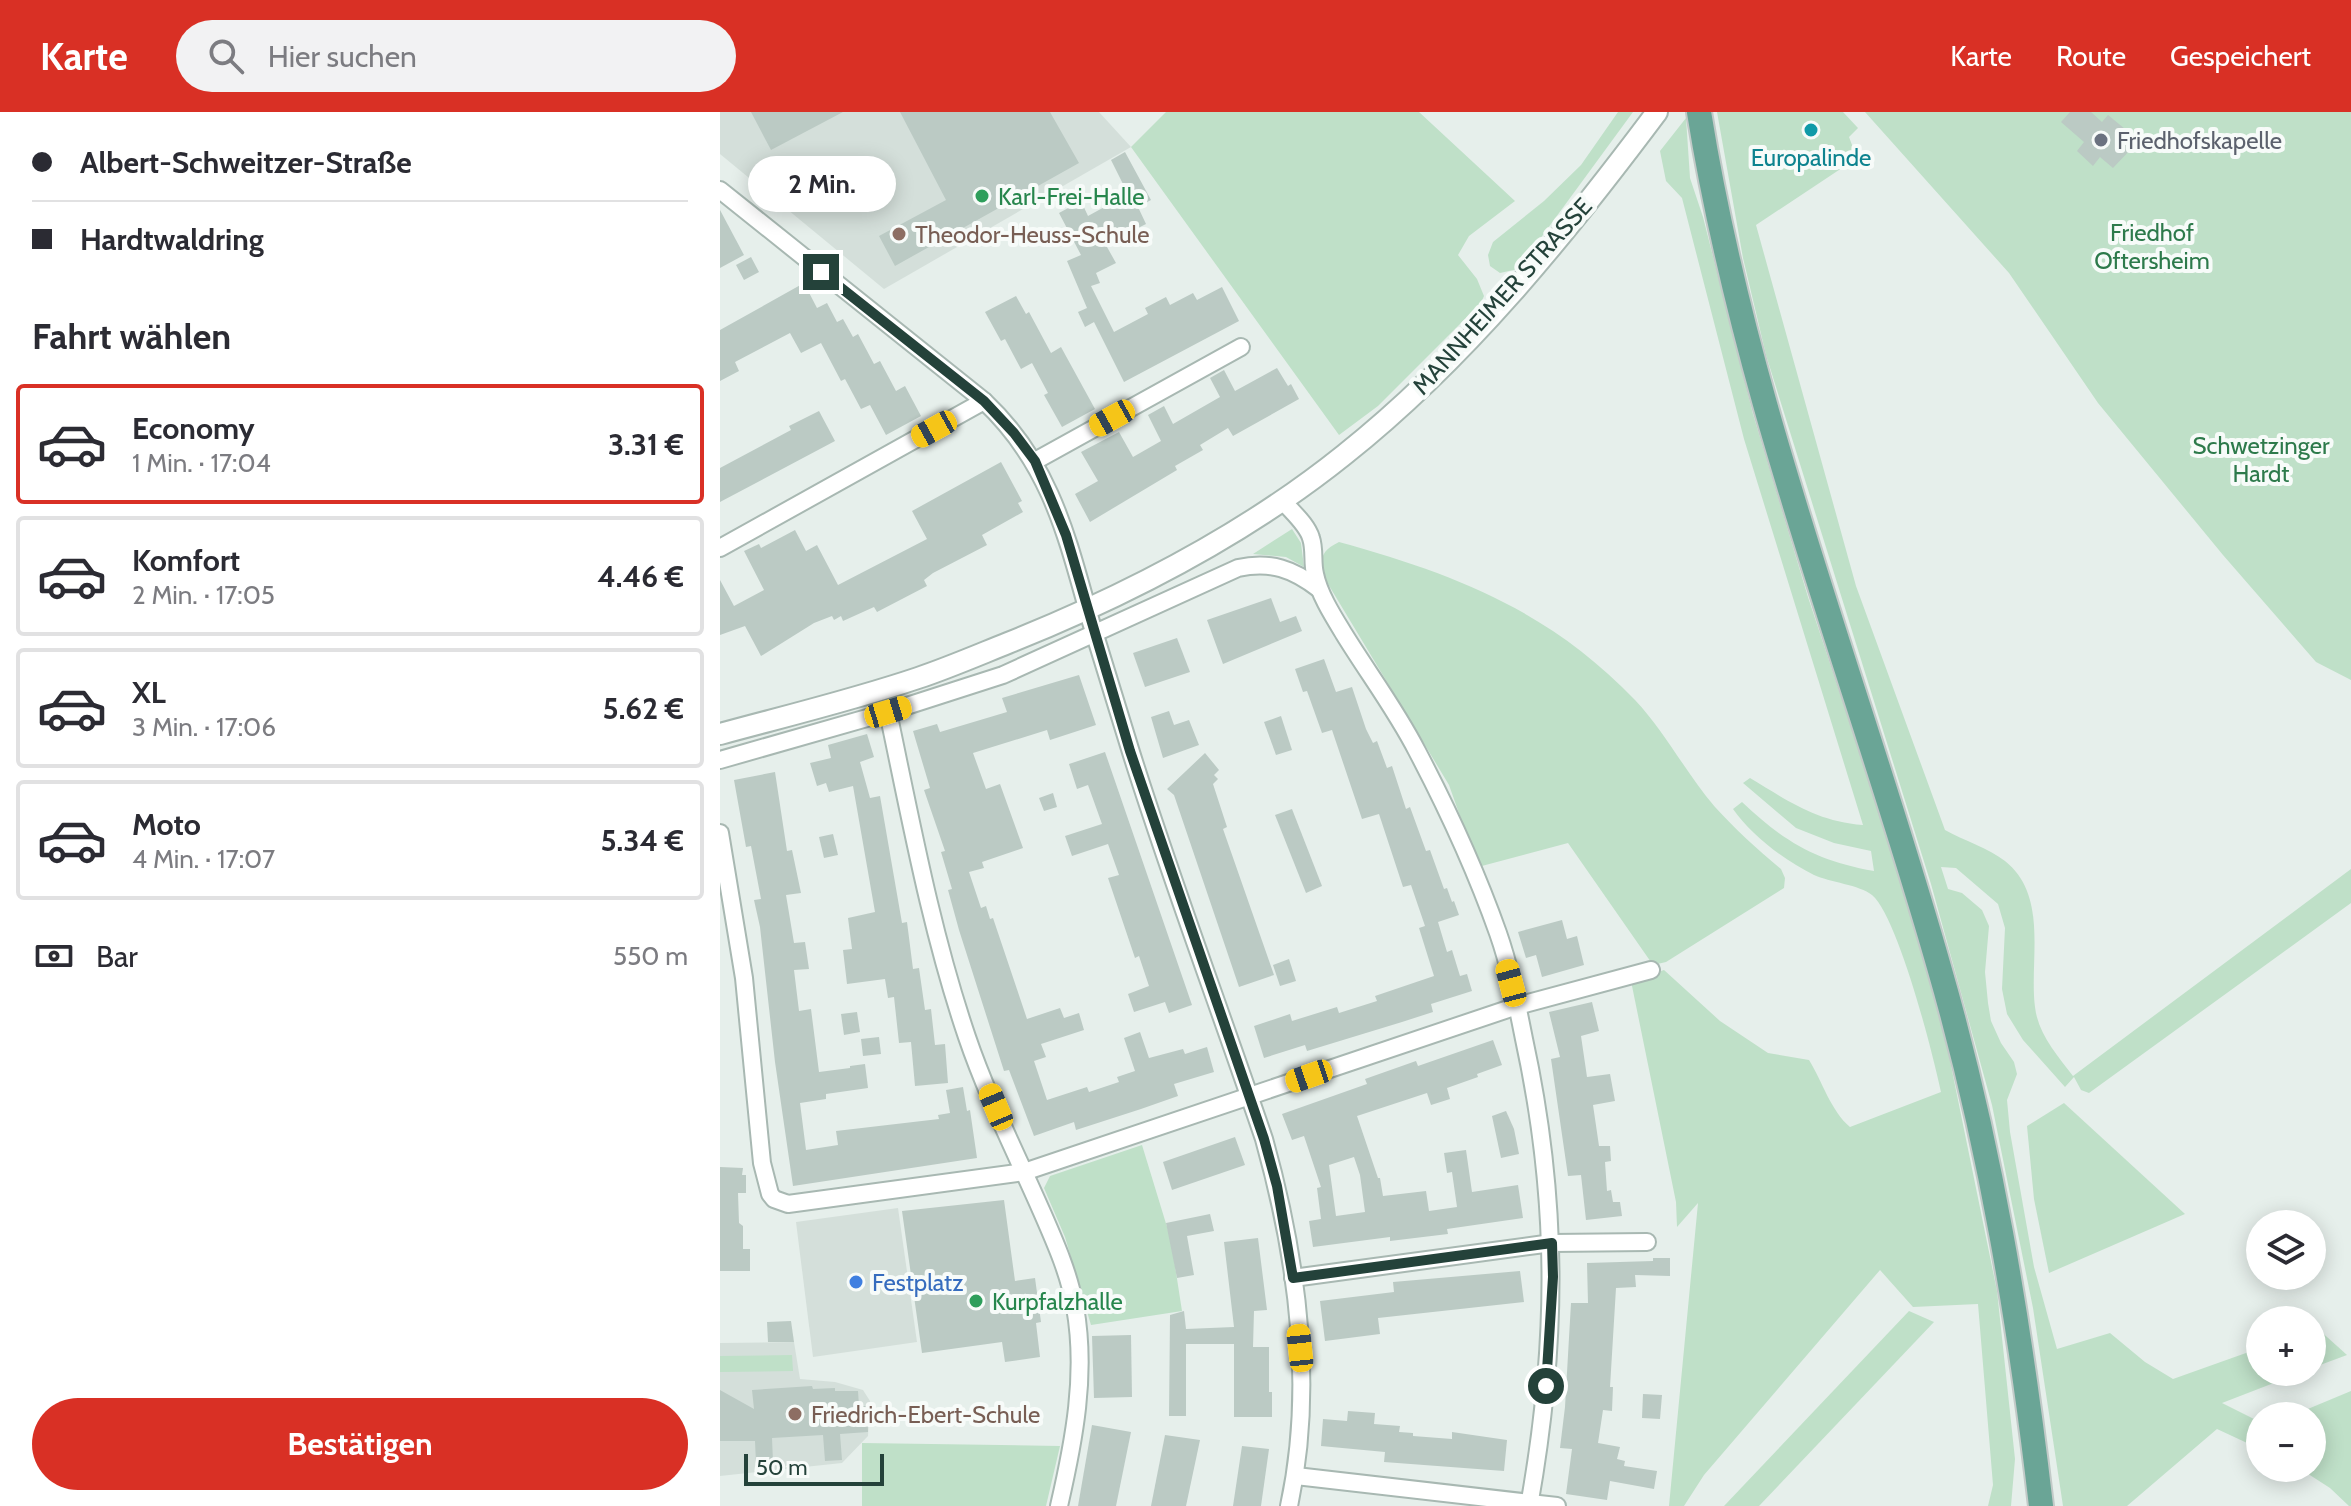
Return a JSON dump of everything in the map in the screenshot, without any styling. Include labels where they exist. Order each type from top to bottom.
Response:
[{"type":"main road","points":[[1699,112],[1715,203],[1744,332],[1789,490],[1863,716],[1940,968],[1971,1091],[2020,1339],[2041,1506]]},
{"type":"street","name":"MANNHEIMER STRASSE","points":[[720,734],[919,678],[1088,609],[1181,563],[1282,500],[1356,445],[1473,335],[1581,211],[1657,112]]},
{"type":"street","points":[[720,190],[984,401],[1035,461],[1066,535],[1130,751],[1277,1186],[1293,1278],[1302,1366],[1296,1476],[1289,1506]]},
{"type":"street","points":[[1035,461],[1241,347]]},
{"type":"street","points":[[720,548],[984,401]]},
{"type":"street","points":[[1282,500],[1310,535],[1314,574],[1319,589],[1397,715],[1437,790],[1490,912],[1517,1006],[1537,1099],[1552,1243],[1550,1343],[1530,1504]]},
{"type":"street","points":[[720,760],[1003,675],[1238,568],[1280,566],[1302,576],[1319,589]]},
{"type":"street","points":[[888,712],[938,943],[967,1039],[1065,1269],[1077,1321],[1080,1354],[1078,1403],[1059,1506]]},
{"type":"street","points":[[720,833],[744,978],[767,1189],[774,1199],[799,1204],[1024,1172],[1517,1006],[1651,970]]},
{"type":"street","points":[[1293,1278],[1552,1243],[1647,1242]]},
{"type":"street","points":[[2030,1506],[2037,1472]]},
{"type":"street","points":[[1296,1476],[1557,1506]]},
{"type":"shaded area","name":"Theodor-Heuss-Schule","points":[[720,112],[1099,112],[1131,147],[884,289],[720,154]]},
{"type":"shaded area","name":"Festplatz","points":[[898,1208],[917,1342],[813,1357],[796,1222]]},
{"type":"shaded area","name":"Friedrich-Ebert-Schule","points":[[794,1342],[800,1379],[835,1382],[863,1390],[870,1401],[868,1436],[842,1463],[720,1476],[720,1343]]},
{"type":"green space","points":[[1166,112],[1419,112],[1515,201],[1469,236],[1458,255],[1477,279],[1484,296],[1481,303],[1378,406],[1339,435],[1131,147]]},
{"type":"green space","points":[[1618,112],[1633,112],[1518,269],[1500,273],[1490,266],[1488,255],[1493,242],[1544,201],[1581,165]]},
{"type":"green space","points":[[1717,112],[1843,112],[1858,128],[1849,137],[1857,158],[1756,225],[1856,586],[1945,830],[1992,852],[2019,875],[2032,910],[2037,1017],[2049,1044],[2073,1076],[2351,869],[2351,903],[2089,1093],[2081,1090],[2074,1077],[2065,1087],[2023,1040],[2007,1014],[2002,989],[2005,928],[1998,904],[1956,868],[1941,867],[1948,889],[1962,893],[1982,910],[1989,926],[1985,972],[1988,1003],[1991,1021],[2014,1062],[2017,1074],[2007,1100],[2010,1132],[2034,1267],[2057,1349],[2110,1333],[2145,1362],[2173,1379],[2246,1353],[2246,1386],[2266,1386],[2222,1403],[2246,1415],[2246,1442],[2217,1429],[2127,1506],[2063,1506],[2033,1308],[1992,1105],[1931,884],[1766,355],[1743,258]]},
{"type":"green space","name":"Friedhof Oftersheim","points":[[1865,112],[2351,112],[2351,680],[2316,662],[2223,555],[2098,403],[2009,273]]},
{"type":"green space","points":[[1686,118],[1690,178],[1703,217],[1753,414],[1808,597],[1901,878],[1947,1046],[1997,1291],[2015,1459],[2011,1506],[1988,1506],[1993,1485],[1978,1304],[1913,1307],[1880,1270],[1704,1475],[1684,1506],[1669,1506],[1698,1203],[1677,1227],[1676,1202],[1631,981],[1664,970],[1720,1021],[1768,1053],[1809,1060],[1832,1104],[1850,1127],[1941,1092],[1913,988],[1882,908],[1867,892],[1820,877],[1792,862],[1759,838],[1733,809],[1742,802],[1802,848],[1835,862],[1874,871],[1871,851],[1834,843],[1796,828],[1743,783],[1750,778],[1817,815],[1863,825],[1744,439],[1682,198],[1666,181],[1660,151]]},
{"type":"green space","points":[[1292,529],[1301,543],[1304,567],[1286,557],[1253,554]]},
{"type":"green space","points":[[1339,542],[1461,583],[1535,619],[1569,642],[1603,669],[1646,712],[1715,807],[1781,869],[1785,878],[1784,888],[1666,962],[1653,965],[1568,843],[1478,867],[1449,785],[1322,574],[1324,554]]},
{"type":"green space","points":[[2064,1103],[2185,1214],[2049,1273],[2034,1199],[2027,1126]]},
{"type":"green space","points":[[1142,1145],[1171,1240],[1182,1311],[1091,1325],[1065,1237],[1044,1188],[1050,1176]]},
{"type":"green space","points":[[1909,1311],[1934,1322],[1759,1506],[1724,1506]]},
{"type":"green space","points":[[2326,1336],[2347,1355],[2326,1363]]},
{"type":"green space","points":[[792,1355],[793,1371],[720,1372],[720,1356]]},
{"type":"green space","points":[[2351,1391],[2351,1506],[2321,1482],[2326,1482],[2325,1402]]},
{"type":"green space","points":[[862,1443],[1060,1446],[1046,1506],[862,1506]]},
{"type":"building","points":[[751,112],[843,112],[771,150]]},
{"type":"building","name":"Karl-Frei-Halle","points":[[900,112],[1050,112],[1079,163],[895,266],[879,236],[946,200]]},
{"type":"building","name":"Friedhofskapelle","points":[[2070,112],[2091,112],[2102,122],[2108,115],[2125,129],[2118,137],[2131,149],[2113,168],[2100,157],[2093,166],[2077,151],[2084,142],[2061,122]]},
{"type":"building","points":[[1125,152],[1151,200],[1138,207],[1146,224],[1114,240],[1115,243],[1107,247],[1116,263],[1096,273],[1100,283],[1091,286],[1114,332],[1148,314],[1145,308],[1166,297],[1170,305],[1193,293],[1197,300],[1222,287],[1239,321],[1124,382],[1094,322],[1085,327],[1078,312],[1087,308],[1067,261],[1081,255],[1059,213],[1081,201],[1088,216],[1128,194],[1111,160]]},
{"type":"building","points":[[720,210],[744,255],[720,268]]},
{"type":"building","points":[[751,257],[759,272],[744,280],[736,265]]},
{"type":"building","points":[[804,283],[817,308],[827,303],[837,322],[843,319],[853,337],[858,334],[874,364],[880,361],[896,391],[905,386],[921,416],[886,435],[870,405],[861,409],[845,379],[841,381],[821,343],[801,353],[790,333],[735,362],[739,371],[720,381],[720,330]]},
{"type":"building","points":[[1016,296],[1026,314],[1029,312],[1051,353],[1061,347],[1095,409],[1062,427],[1044,395],[1048,393],[1032,363],[1021,369],[1005,339],[1001,341],[985,312]]},
{"type":"building","points":[[1277,368],[1299,399],[1233,436],[1228,428],[1200,445],[1203,450],[1175,466],[1177,470],[1090,522],[1075,494],[1098,481],[1081,452],[1119,432],[1133,457],[1161,441],[1148,415],[1164,406],[1173,424],[1220,397],[1210,378],[1224,370],[1235,391]]},
{"type":"building","points":[[819,411],[835,441],[720,502],[720,468],[791,430],[789,426]]},
{"type":"building","points":[[1001,462],[1022,501],[1018,503],[1023,512],[982,535],[987,545],[933,573],[924,580],[927,586],[877,612],[874,607],[843,621],[841,616],[834,620],[832,616],[814,623],[761,656],[745,626],[720,635],[720,580],[734,606],[764,590],[744,551],[759,544],[761,548],[795,530],[806,551],[817,545],[838,585],[927,539],[912,511]]},
{"type":"building","points":[[1271,598],[1280,622],[1296,616],[1302,631],[1223,664],[1207,620]]},
{"type":"building","points":[[1177,638],[1190,672],[1145,687],[1133,653]]},
{"type":"building","points":[[1324,659],[1336,692],[1352,687],[1366,729],[1373,743],[1377,741],[1387,768],[1392,766],[1406,809],[1410,807],[1426,851],[1430,850],[1444,889],[1447,888],[1454,901],[1459,915],[1438,922],[1447,952],[1452,950],[1460,976],[1467,974],[1472,991],[1431,1004],[1433,1012],[1402,1022],[1307,1051],[1305,1045],[1264,1058],[1254,1026],[1290,1014],[1292,1021],[1337,1007],[1339,1013],[1377,1001],[1375,996],[1434,976],[1419,928],[1425,926],[1411,885],[1403,887],[1379,814],[1362,819],[1332,730],[1322,733],[1307,691],[1303,692],[1295,669]]},
{"type":"building","points":[[1079,675],[1096,725],[1050,740],[1047,730],[973,753],[986,789],[1000,784],[1023,848],[982,862],[984,868],[969,872],[981,908],[986,906],[990,919],[993,918],[1027,1019],[1060,1008],[1064,1018],[1079,1013],[1084,1030],[1041,1044],[1046,1057],[1034,1061],[1047,1100],[1087,1087],[1089,1092],[1119,1082],[1117,1077],[1135,1071],[1124,1038],[1140,1032],[1149,1058],[1183,1049],[1185,1054],[1207,1047],[1214,1072],[1174,1084],[1178,1096],[1076,1130],[1074,1122],[1034,1136],[1009,1070],[1004,1071],[959,930],[941,852],[945,851],[924,790],[930,788],[913,731],[937,724],[940,732],[1007,712],[1002,698]]},
{"type":"building","points":[[1169,711],[1174,725],[1189,720],[1199,745],[1163,758],[1151,717]]},
{"type":"building","points":[[1281,716],[1292,750],[1276,755],[1264,722]]},
{"type":"building","points":[[867,734],[874,757],[860,762],[870,798],[880,796],[902,923],[907,922],[913,969],[919,968],[925,1010],[931,1009],[935,1045],[945,1044],[948,1083],[915,1086],[911,1042],[899,1043],[894,997],[888,998],[885,979],[847,984],[843,950],[852,949],[848,918],[875,912],[853,786],[829,792],[826,783],[817,786],[810,763],[831,758],[828,745]]},
{"type":"building","points":[[1105,752],[1192,1005],[1169,1013],[1165,1002],[1134,1012],[1128,994],[1149,986],[1139,956],[1135,958],[1108,878],[1119,875],[1108,844],[1072,856],[1065,836],[1102,824],[1088,785],[1077,789],[1069,764]]},
{"type":"building","points":[[1205,753],[1219,770],[1214,775],[1218,779],[1213,784],[1227,827],[1223,829],[1274,975],[1239,987],[1174,795],[1167,789]]},
{"type":"building","points":[[775,772],[787,851],[792,850],[801,893],[786,895],[794,943],[805,942],[809,969],[794,970],[799,1011],[811,1009],[819,1072],[865,1064],[868,1088],[826,1094],[826,1099],[800,1103],[806,1150],[838,1145],[836,1131],[939,1119],[938,1115],[950,1113],[946,1090],[963,1087],[967,1111],[970,1110],[977,1158],[793,1186],[754,900],[761,899],[751,846],[746,847],[734,780]]},
{"type":"building","points":[[1053,793],[1057,807],[1044,811],[1039,798]]},
{"type":"building","points":[[1292,809],[1322,886],[1306,893],[1275,815]]},
{"type":"building","points":[[833,834],[838,855],[824,858],[819,837]]},
{"type":"building","points":[[1562,920],[1567,939],[1577,936],[1584,965],[1542,977],[1536,955],[1526,958],[1518,932]]},
{"type":"building","points":[[1289,959],[1296,981],[1280,986],[1273,965]]},
{"type":"building","points":[[1592,1002],[1599,1031],[1581,1036],[1587,1077],[1610,1074],[1615,1101],[1593,1105],[1599,1146],[1610,1146],[1611,1161],[1605,1162],[1607,1191],[1611,1190],[1613,1202],[1620,1202],[1622,1216],[1586,1220],[1581,1175],[1568,1176],[1551,1059],[1560,1057],[1549,1012]]},
{"type":"building","points":[[857,1012],[860,1032],[844,1035],[841,1014]]},
{"type":"building","points":[[879,1037],[881,1054],[863,1056],[861,1039]]},
{"type":"building","points":[[1493,1040],[1502,1065],[1447,1088],[1450,1099],[1431,1105],[1427,1093],[1357,1116],[1380,1178],[1383,1196],[1426,1191],[1429,1211],[1457,1207],[1452,1172],[1447,1173],[1444,1153],[1466,1150],[1472,1192],[1518,1185],[1523,1218],[1447,1229],[1448,1234],[1390,1241],[1390,1237],[1313,1247],[1309,1221],[1321,1219],[1317,1188],[1321,1187],[1304,1136],[1292,1140],[1282,1114],[1367,1084],[1365,1079],[1416,1061],[1418,1066]],"holes":[[[1354,1157],[1365,1212],[1336,1216],[1329,1165]]]},
{"type":"building","points":[[1506,1111],[1514,1129],[1519,1154],[1501,1158],[1492,1116]]},
{"type":"building","points":[[1235,1137],[1245,1165],[1172,1190],[1163,1162]]},
{"type":"building","points":[[720,1167],[743,1168],[742,1175],[746,1175],[746,1193],[738,1193],[739,1223],[743,1226],[743,1249],[750,1249],[750,1271],[720,1271]]},
{"type":"building","name":"Kurpfalzhalle","points":[[1004,1200],[1015,1281],[1035,1278],[1041,1322],[1036,1323],[1040,1357],[1005,1362],[1002,1342],[922,1353],[902,1211]]},
{"type":"building","points":[[1210,1214],[1214,1231],[1187,1236],[1194,1275],[1177,1278],[1166,1223]]},
{"type":"building","points":[[1258,1238],[1267,1310],[1254,1311],[1253,1347],[1269,1347],[1272,1417],[1234,1417],[1234,1344],[1186,1344],[1186,1416],[1169,1416],[1170,1315],[1184,1311],[1186,1329],[1234,1327],[1224,1242]]},
{"type":"building","points":[[1653,1258],[1670,1258],[1670,1276],[1635,1275],[1636,1287],[1616,1288],[1610,1387],[1613,1387],[1612,1411],[1603,1410],[1598,1443],[1620,1447],[1617,1459],[1625,1461],[1624,1466],[1657,1471],[1654,1489],[1610,1481],[1607,1500],[1566,1494],[1572,1449],[1560,1448],[1571,1303],[1588,1303],[1587,1263],[1653,1261]]},
{"type":"building","points":[[1520,1271],[1524,1302],[1378,1318],[1380,1334],[1325,1341],[1320,1301],[1394,1292],[1393,1282]]},
{"type":"building","points":[[791,1321],[794,1342],[768,1342],[767,1322]]},
{"type":"building","points":[[1131,1335],[1132,1397],[1094,1398],[1092,1336]]},
{"type":"building","points":[[812,1386],[813,1389],[858,1391],[859,1406],[867,1406],[868,1432],[840,1434],[842,1460],[825,1461],[823,1435],[772,1438],[773,1462],[756,1463],[755,1441],[720,1441],[720,1390],[754,1409],[752,1390]]},
{"type":"building","points":[[1643,1394],[1662,1395],[1660,1419],[1642,1418]]},
{"type":"building","points":[[1348,1411],[1375,1413],[1374,1424],[1400,1426],[1399,1432],[1413,1433],[1413,1436],[1452,1439],[1452,1432],[1507,1440],[1504,1471],[1384,1462],[1385,1452],[1321,1446],[1323,1419],[1347,1421]]},
{"type":"building","points":[[1092,1425],[1131,1432],[1116,1506],[1078,1506]]},
{"type":"building","points":[[1165,1435],[1200,1440],[1186,1506],[1151,1506]]},
{"type":"building","points":[[1242,1446],[1269,1449],[1261,1506],[1233,1506]]},
{"type":"place","name":"Europalinde","points":[[1811,130]]},
{"type":"place","name":"Friedhofskapelle","points":[[2101,140]]},
{"type":"place","name":"Karl-Frei-Halle","points":[[982,196]]},
{"type":"place","name":"Theodor-Heuss-Schule","points":[[899,234]]},
{"type":"place","name":"Festplatz","points":[[856,1282]]},
{"type":"place","name":"Kurpfalzhalle","points":[[976,1301]]},
{"type":"place","name":"Friedrich-Ebert-Schule","points":[[795,1414]]},
{"type":"route","points":[[821,272],[984,401],[1024,446],[1047,485],[1066,535],[1130,751],[1264,1139],[1277,1186],[1293,1278],[1552,1243],[1553,1277],[1546,1386]]},
{"type":"park label","name":"Schwetzinger Hardt","points":[[2261,459]]}]
